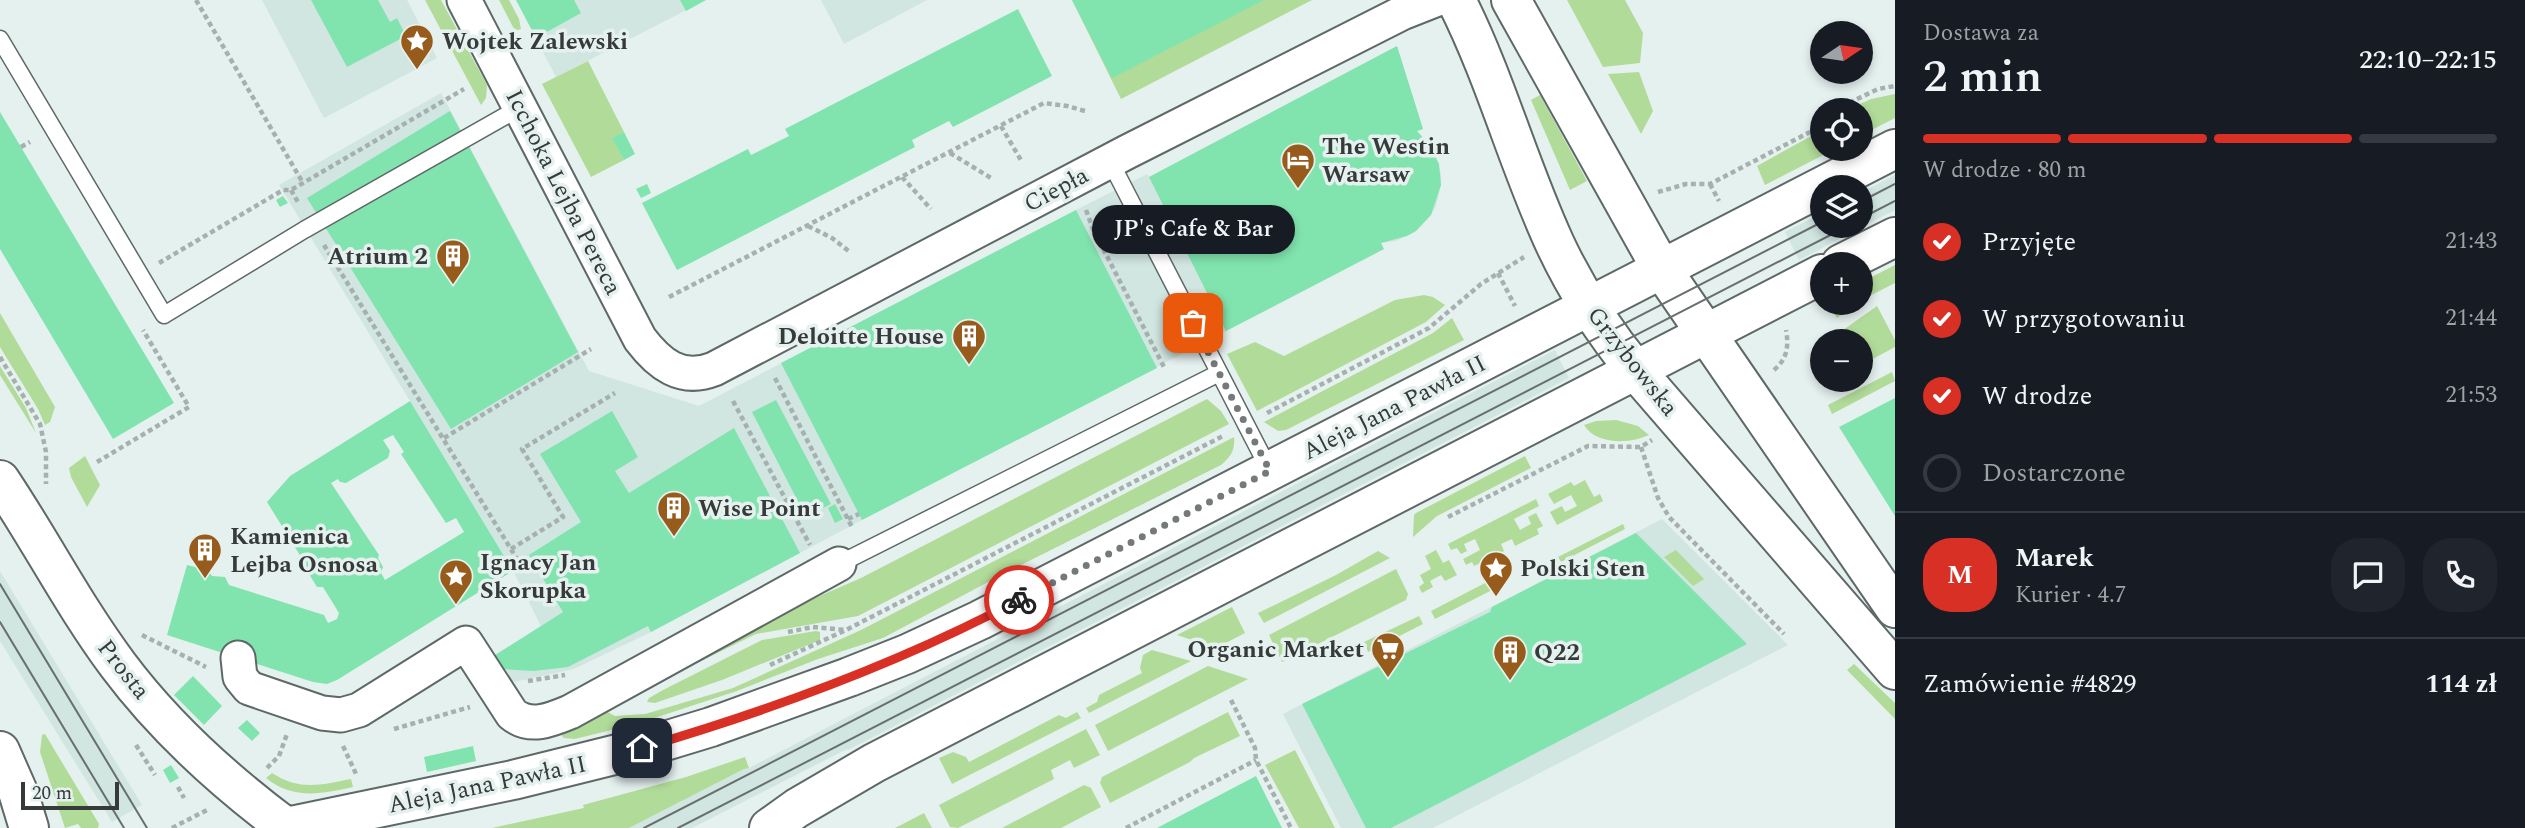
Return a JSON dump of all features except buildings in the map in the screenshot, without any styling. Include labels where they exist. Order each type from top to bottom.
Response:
[{"type":"main road","name":"Grzybowska","points":[[1457,0],[1487,66],[1555,243],[1606,333],[1895,670]]},
{"type":"main road","points":[[1511,0],[1661,268],[1895,608]]},
{"type":"main road","name":"Aleja Jana Pawła II","points":[[284,828],[575,766],[677,738],[880,665],[958,631],[1895,149]]},
{"type":"main road","points":[[1865,252],[1895,237]]},
{"type":"main road","points":[[769,828],[797,808],[873,763],[1810,280]]},
{"type":"main road","name":"Prosta","points":[[0,480],[83,614],[134,686],[237,791],[284,828]]},
{"type":"main road","points":[[0,751],[18,792],[29,828]]},
{"type":"street","name":"Icchoka Lejba Pereca","points":[[464,0],[640,339],[658,361],[677,372]]},
{"type":"street","name":"Ciepła","points":[[677,372],[694,374],[714,369],[1110,161],[1402,13],[1435,0]]},
{"type":"street","points":[[225,664],[249,688],[322,713],[341,715],[359,710],[466,643],[512,714],[520,721],[540,722],[570,712],[826,557]]},
{"type":"lane","points":[[0,39],[164,315],[521,107]]},
{"type":"lane","points":[[1110,161],[1270,471]]},
{"type":"lane","points":[[826,557],[1219,373]]},
{"type":"path","points":[[196,0],[303,183]]},
{"type":"path","points":[[1859,98],[1878,89],[1895,86]]},
{"type":"path","points":[[140,275],[283,190],[290,190],[303,183],[464,89]]},
{"type":"path","points":[[669,297],[1044,103],[1085,111]]},
{"type":"path","points":[[1001,126],[1022,162]]},
{"type":"path","points":[[21,147],[31,144],[24,132]]},
{"type":"path","points":[[1649,197],[1664,189],[1710,184],[1810,132]]},
{"type":"path","points":[[949,153],[992,178]]},
{"type":"path","points":[[902,177],[931,209]]},
{"type":"path","points":[[1710,184],[1724,209]]},
{"type":"path","points":[[290,190],[525,572]]},
{"type":"path","points":[[1085,206],[1093,229],[1165,369]]},
{"type":"path","points":[[807,226],[832,238],[850,252]]},
{"type":"path","points":[[760,669],[846,630],[1429,328],[1481,284],[1531,253]]},
{"type":"path","points":[[1498,273],[1518,313]]},
{"type":"path","points":[[97,462],[189,407],[139,324]]},
{"type":"path","points":[[1771,373],[1783,361],[1787,352],[1788,340],[1783,324]]},
{"type":"path","points":[[444,439],[591,349]]},
{"type":"path","points":[[0,357],[40,424],[46,452],[46,485],[51,494]]},
{"type":"path","points":[[1154,362],[1160,359]]},
{"type":"path","points":[[775,378],[853,529]]},
{"type":"path","points":[[511,549],[564,517],[522,449],[615,393]]},
{"type":"path","points":[[733,401],[826,557]]},
{"type":"path","points":[[1448,517],[1588,446],[1641,447],[1653,439]]},
{"type":"path","points":[[1641,447],[1663,509],[1784,634]]},
{"type":"path","points":[[848,519],[859,514]]},
{"type":"path","points":[[135,629],[153,642],[200,662],[225,664]]},
{"type":"path","points":[[521,684],[578,674]]},
{"type":"path","points":[[1231,700],[1255,748],[1256,760],[1291,828]]},
{"type":"path","points":[[390,730],[473,706]]},
{"type":"path","points":[[265,770],[279,756],[290,723]]},
{"type":"path","points":[[134,741],[155,775]]},
{"type":"path","points":[[339,741],[350,761]]},
{"type":"path","points":[[344,748],[355,743]]},
{"type":"path","points":[[1126,828],[1256,760]]},
{"type":"path","points":[[172,828],[213,807]]},
{"type":"shaded area","points":[[262,0],[407,0],[437,58],[324,118]]},
{"type":"shaded area","points":[[516,0],[706,0],[556,77]]},
{"type":"shaded area","points":[[821,0],[927,0],[844,44]]},
{"type":"shaded area","points":[[1397,46],[1423,129],[1417,131],[1435,154],[1441,174],[1436,206],[1416,231],[1396,241],[1381,243],[1384,249],[651,632],[574,669],[495,686],[481,664],[541,626],[513,571],[279,185],[441,93],[589,371],[699,406],[1076,210],[1147,174],[1149,177]]},
{"type":"shaded area","points":[[1895,175],[1895,210],[1873,221],[1873,186]]},
{"type":"shaded area","points":[[1810,219],[1810,238],[1841,238],[1799,260],[1785,232]]},
{"type":"shaded area","points":[[1555,350],[1569,378],[692,828],[629,828],[749,768]]},
{"type":"shaded area","name":"Q22","points":[[1662,519],[1788,645],[1433,828],[1341,828],[1283,714]]},
{"type":"shaded area","points":[[0,571],[142,805],[112,822],[0,641]]},
{"type":"green space","points":[[425,0],[441,0],[487,85],[486,98],[481,105]]},
{"type":"green space","points":[[499,0],[509,0],[521,29],[515,31]]},
{"type":"green space","points":[[1072,0],[1312,0],[1121,99]]},
{"type":"green space","points":[[1567,0],[1625,0],[1643,33],[1640,63],[1603,67]]},
{"type":"green space","points":[[588,61],[624,132],[613,138],[624,160],[591,177],[542,84]]},
{"type":"green space","points":[[1639,72],[1653,111],[1641,134],[1608,74]]},
{"type":"green space","points":[[1895,94],[1895,118],[1873,129],[1873,99]]},
{"type":"green space","points":[[1540,95],[1587,181],[1570,190],[1531,100]]},
{"type":"green space","points":[[1810,137],[1812,161],[1765,185],[1757,166]]},
{"type":"green space","points":[[1895,265],[1895,283],[1873,294],[1873,276]]},
{"type":"green space","points":[[1424,295],[1445,305],[1426,322],[1257,411],[1227,354],[1255,342],[1284,356],[1395,300]]},
{"type":"green space","points":[[1877,306],[1895,340],[1895,347],[1873,359],[1873,329],[1844,329],[1864,315],[1873,315],[1873,309]]},
{"type":"green space","points":[[0,313],[55,407],[50,422],[45,425],[0,347]]},
{"type":"green space","points":[[1452,318],[1464,340],[1286,430],[1278,431],[1264,422],[1433,333]]},
{"type":"green space","points":[[0,366],[26,408],[36,433],[0,375]]},
{"type":"green space","points":[[1892,372],[1895,381],[1832,414],[1828,405],[1853,392],[1873,392],[1873,382]]},
{"type":"green space","points":[[1207,399],[1221,411],[1229,424],[858,616],[756,634],[622,700],[799,605],[861,578]]},
{"type":"green space","points":[[1616,420],[1638,426],[1649,435],[1633,440],[1614,441],[1589,432],[1584,425]]},
{"type":"green space","points":[[1234,437],[1232,453],[1221,465],[1005,573],[883,638],[636,724],[575,739],[562,736],[564,731],[604,710],[615,716],[645,714],[733,688],[861,630]]},
{"type":"green space","points":[[85,456],[100,485],[87,507],[69,468]]},
{"type":"green space","points":[[1525,456],[1531,468],[1437,516],[1413,537],[1416,513]]},
{"type":"green space","points":[[1585,480],[1594,497],[1600,494],[1603,501],[1557,525],[1550,512],[1562,506],[1565,512],[1577,506],[1571,495],[1554,504],[1548,494],[1571,482],[1574,486]]},
{"type":"green space","points":[[1536,499],[1539,506],[1514,519],[1520,530],[1531,524],[1528,517],[1536,513],[1543,526],[1537,529],[1539,534],[1515,546],[1512,539],[1501,544],[1504,551],[1474,566],[1472,562],[1466,565],[1463,559],[1480,550],[1475,539],[1464,544],[1467,551],[1461,554],[1457,548],[1451,550],[1448,544]]},
{"type":"green space","points":[[1623,524],[1625,529],[1561,562],[1558,557]]},
{"type":"green space","points":[[1436,550],[1443,563],[1449,560],[1457,575],[1445,581],[1441,575],[1430,581],[1433,587],[1422,593],[1419,587],[1424,583],[1420,575],[1431,569],[1425,556]]},
{"type":"green space","points":[[1676,550],[1704,579],[1693,586],[1664,557]]},
{"type":"green space","points":[[1378,551],[1390,558],[1264,623],[1258,613],[1336,575]]},
{"type":"green space","points":[[1396,569],[1408,594],[1406,600],[1282,662],[1269,635]]},
{"type":"green space","points":[[1489,581],[1494,589],[1435,619],[1431,611]]},
{"type":"green space","points":[[1232,607],[1245,633],[1216,648],[1177,635]]},
{"type":"green space","points":[[1419,616],[1423,624],[1368,652],[1364,642]]},
{"type":"green space","points":[[820,632],[820,640],[722,680],[655,703],[647,702],[663,690],[762,640]]},
{"type":"green space","points":[[1152,650],[1191,661],[1089,713],[1086,708],[1097,702],[1099,695],[1142,673],[1140,668],[1143,655]]},
{"type":"green space","points":[[1854,664],[1895,703],[1895,719],[1847,670]]},
{"type":"green space","points":[[1208,666],[1248,679],[1108,751],[1095,725]]},
{"type":"green space","points":[[1077,712],[1081,718],[952,784],[939,758],[953,752],[966,757],[969,762],[1059,715],[1066,718]]},
{"type":"green space","points":[[1228,712],[1240,736],[1110,803],[1100,783],[1102,777]]},
{"type":"green space","points":[[1086,729],[1100,755],[1074,768],[1070,760],[1051,770],[1054,779],[958,828],[950,827],[939,805]]},
{"type":"green space","points":[[45,734],[99,824],[98,828],[81,828],[78,824],[65,828],[40,752],[42,735]]},
{"type":"green space","points":[[1295,750],[1335,828],[1299,828],[1265,765]]},
{"type":"green space","points":[[745,757],[749,768],[629,828],[492,828],[584,808],[583,805],[686,777]]},
{"type":"green space","points":[[272,773],[282,779],[310,785],[351,779],[353,787],[319,793],[297,792],[286,790],[266,778]]},
{"type":"green space","points":[[1084,785],[1091,788],[1101,807],[1061,828],[1002,828]]},
{"type":"green space","points":[[924,813],[932,828],[895,828]]},
{"type":"tram line","points":[[1873,195],[1895,184]]},
{"type":"tram line","points":[[1873,212],[1895,201]]},
{"type":"tram line","points":[[644,828],[1810,228]]},
{"type":"tram line","points":[[678,828],[1825,238]]},
{"type":"tram line","points":[[0,584],[147,828]]},
{"type":"tram line","points":[[0,622],[124,828]]},
{"type":"way so far","points":[[1019,600],[1270,471],[1193,323]]},
{"type":"place","name":"Wojtek Zalewski","points":[[417,71]]},
{"type":"place","name":"The Westin Warsaw","points":[[1298,190]]},
{"type":"place","name":"Atrium 2","points":[[453,286]]},
{"type":"place","name":"JP's Cafe & Bar","points":[[1193,323]]},
{"type":"place","name":"Deloitte House","points":[[969,366]]},
{"type":"place","name":"Wise Point","points":[[674,538]]},
{"type":"place","name":"Kamienica Lejba Osnosa","points":[[205,580]]},
{"type":"place","name":"Polski Sten","points":[[1496,598]]},
{"type":"place","name":"Ignacy Jan Skorupka","points":[[456,606]]},
{"type":"place","name":"Organic Market","points":[[1388,679]]},
{"type":"place","name":"Q22","points":[[1510,682]]},
{"type":"route","points":[[642,748],[711,727],[880,665],[958,631],[1019,600]]}]
